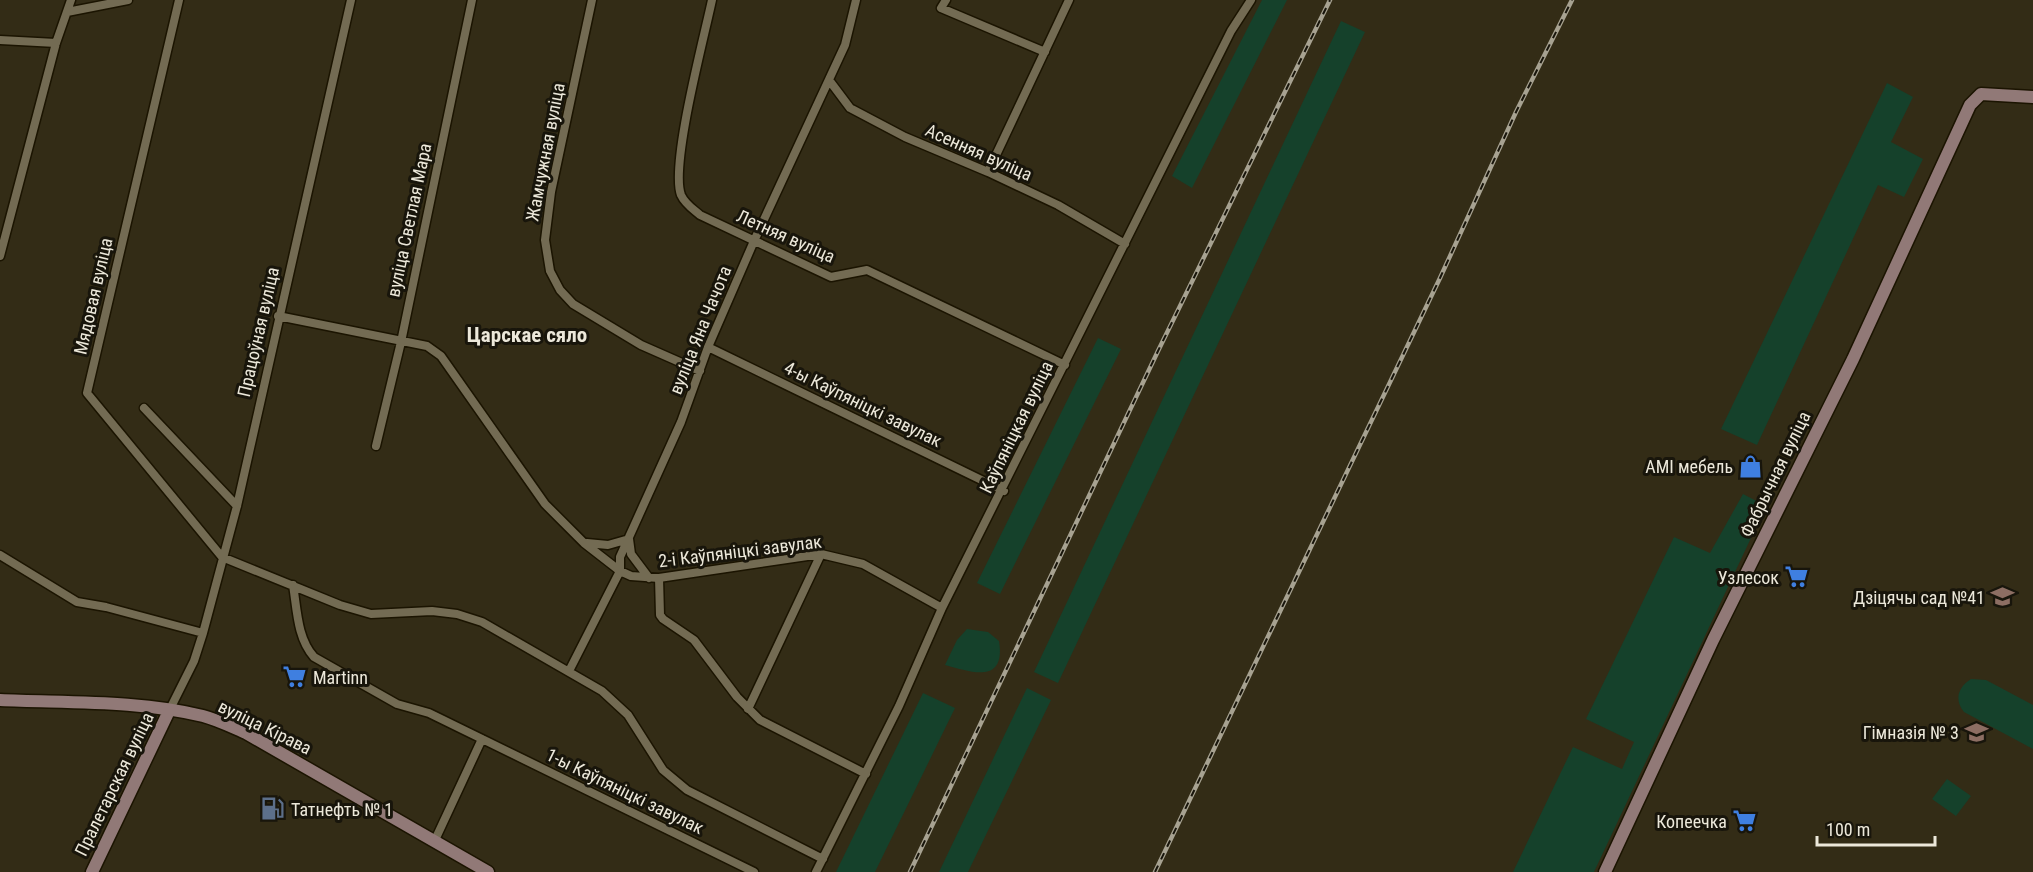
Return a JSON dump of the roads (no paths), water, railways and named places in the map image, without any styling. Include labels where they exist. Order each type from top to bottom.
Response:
[{"type":"main road","name":"Фабрычная вуліца","points":[[1605,872],[1713,640],[1883,296],[1970,105],[1981,94],[2033,98]]},
{"type":"main road","name":"вуліца Кірава","points":[[0,700],[169,711],[202,716],[246,733],[488,872]]},
{"type":"main road","name":"Пралетарская вуліца","points":[[92,872],[169,711]]},
{"type":"street","points":[[0,256],[56,43],[71,0]]},
{"type":"street","points":[[67,12],[128,0]]},
{"type":"street","name":"Мядовая вуліца","points":[[179,0],[87,393],[222,557]]},
{"type":"street","name":"Працоўная вуліца","points":[[169,711],[194,661],[237,506],[350,4],[344,0]]},
{"type":"street","name":"вуліца Светлая Мара","points":[[376,446],[401,342],[472,0]]},
{"type":"street","name":"Жамчужная вуліца","points":[[592,0],[551,192],[545,240],[550,271],[560,290],[573,304],[641,345],[700,371]]},
{"type":"street","name":"Летняя вуліца","points":[[712,0],[679,156],[681,194],[688,206],[700,215],[831,277],[867,270],[1065,365]]},
{"type":"street","name":"вуліца Яна Чачота","points":[[570,671],[620,571],[620,557],[681,422],[708,346],[845,45],[856,0]]},
{"type":"street","points":[[946,0],[941,8],[1045,52]]},
{"type":"street","points":[[988,172],[1069,0]]},
{"type":"street","name":"Каўпяніцкая вуліца","points":[[816,872],[866,774],[942,608],[1004,491],[1231,31],[1251,0]]},
{"type":"street","points":[[0,40],[56,43]]},
{"type":"street","name":"Асенняя вуліца","points":[[829,80],[850,108],[904,137],[988,172],[1058,205],[1125,244]]},
{"type":"street","name":"2-і Каўпяніцкі завулак","points":[[278,316],[427,346],[441,356],[545,504],[584,543],[620,571],[631,576],[659,578],[821,554],[863,564],[942,608]]},
{"type":"street","name":"4-ы Каўпяніцкі завулак","points":[[708,346],[1004,491]]},
{"type":"street","points":[[144,408],[237,506]]},
{"type":"street","points":[[584,543],[608,545],[629,539],[631,554],[649,578]]},
{"type":"street","points":[[748,709],[821,554]]},
{"type":"street","points":[[0,555],[77,602],[106,606],[203,633]]},
{"type":"street","name":"1-ы Каўпяніцкі завулак","points":[[222,557],[340,605],[371,614],[432,611],[457,614],[482,622],[602,691],[628,716],[663,770],[687,790],[823,859]]},
{"type":"street","points":[[659,578],[660,615],[694,640],[748,709],[760,720],[866,774]]},
{"type":"street","name":"1-ы Каўпяніцкі завулак","points":[[293,585],[302,637],[306,648],[314,657],[397,704],[429,713],[754,872]]},
{"type":"street","points":[[435,840],[482,739]]},
{"type":"railway","points":[[910,872],[1158,351],[1330,0]]},
{"type":"railway","points":[[1155,872],[1440,278],[1516,112],[1572,0]]},
{"type":"place","name":"AMI мебель","points":[[1751,466]]},
{"type":"place","name":"Узлесок","points":[[1797,577]]},
{"type":"place","name":"Дзіцячы сад №41","points":[[2003,597]]},
{"type":"place","name":"Martinn","points":[[295,677]]},
{"type":"place","name":"Гімназія № 3","points":[[1977,732]]},
{"type":"place","name":"Татнефть № 1","points":[[273,809]]},
{"type":"place","name":"Копеечка","points":[[1745,821]]},
{"type":"district","name":"Царскае сяло","points":[[527,335]]}]
